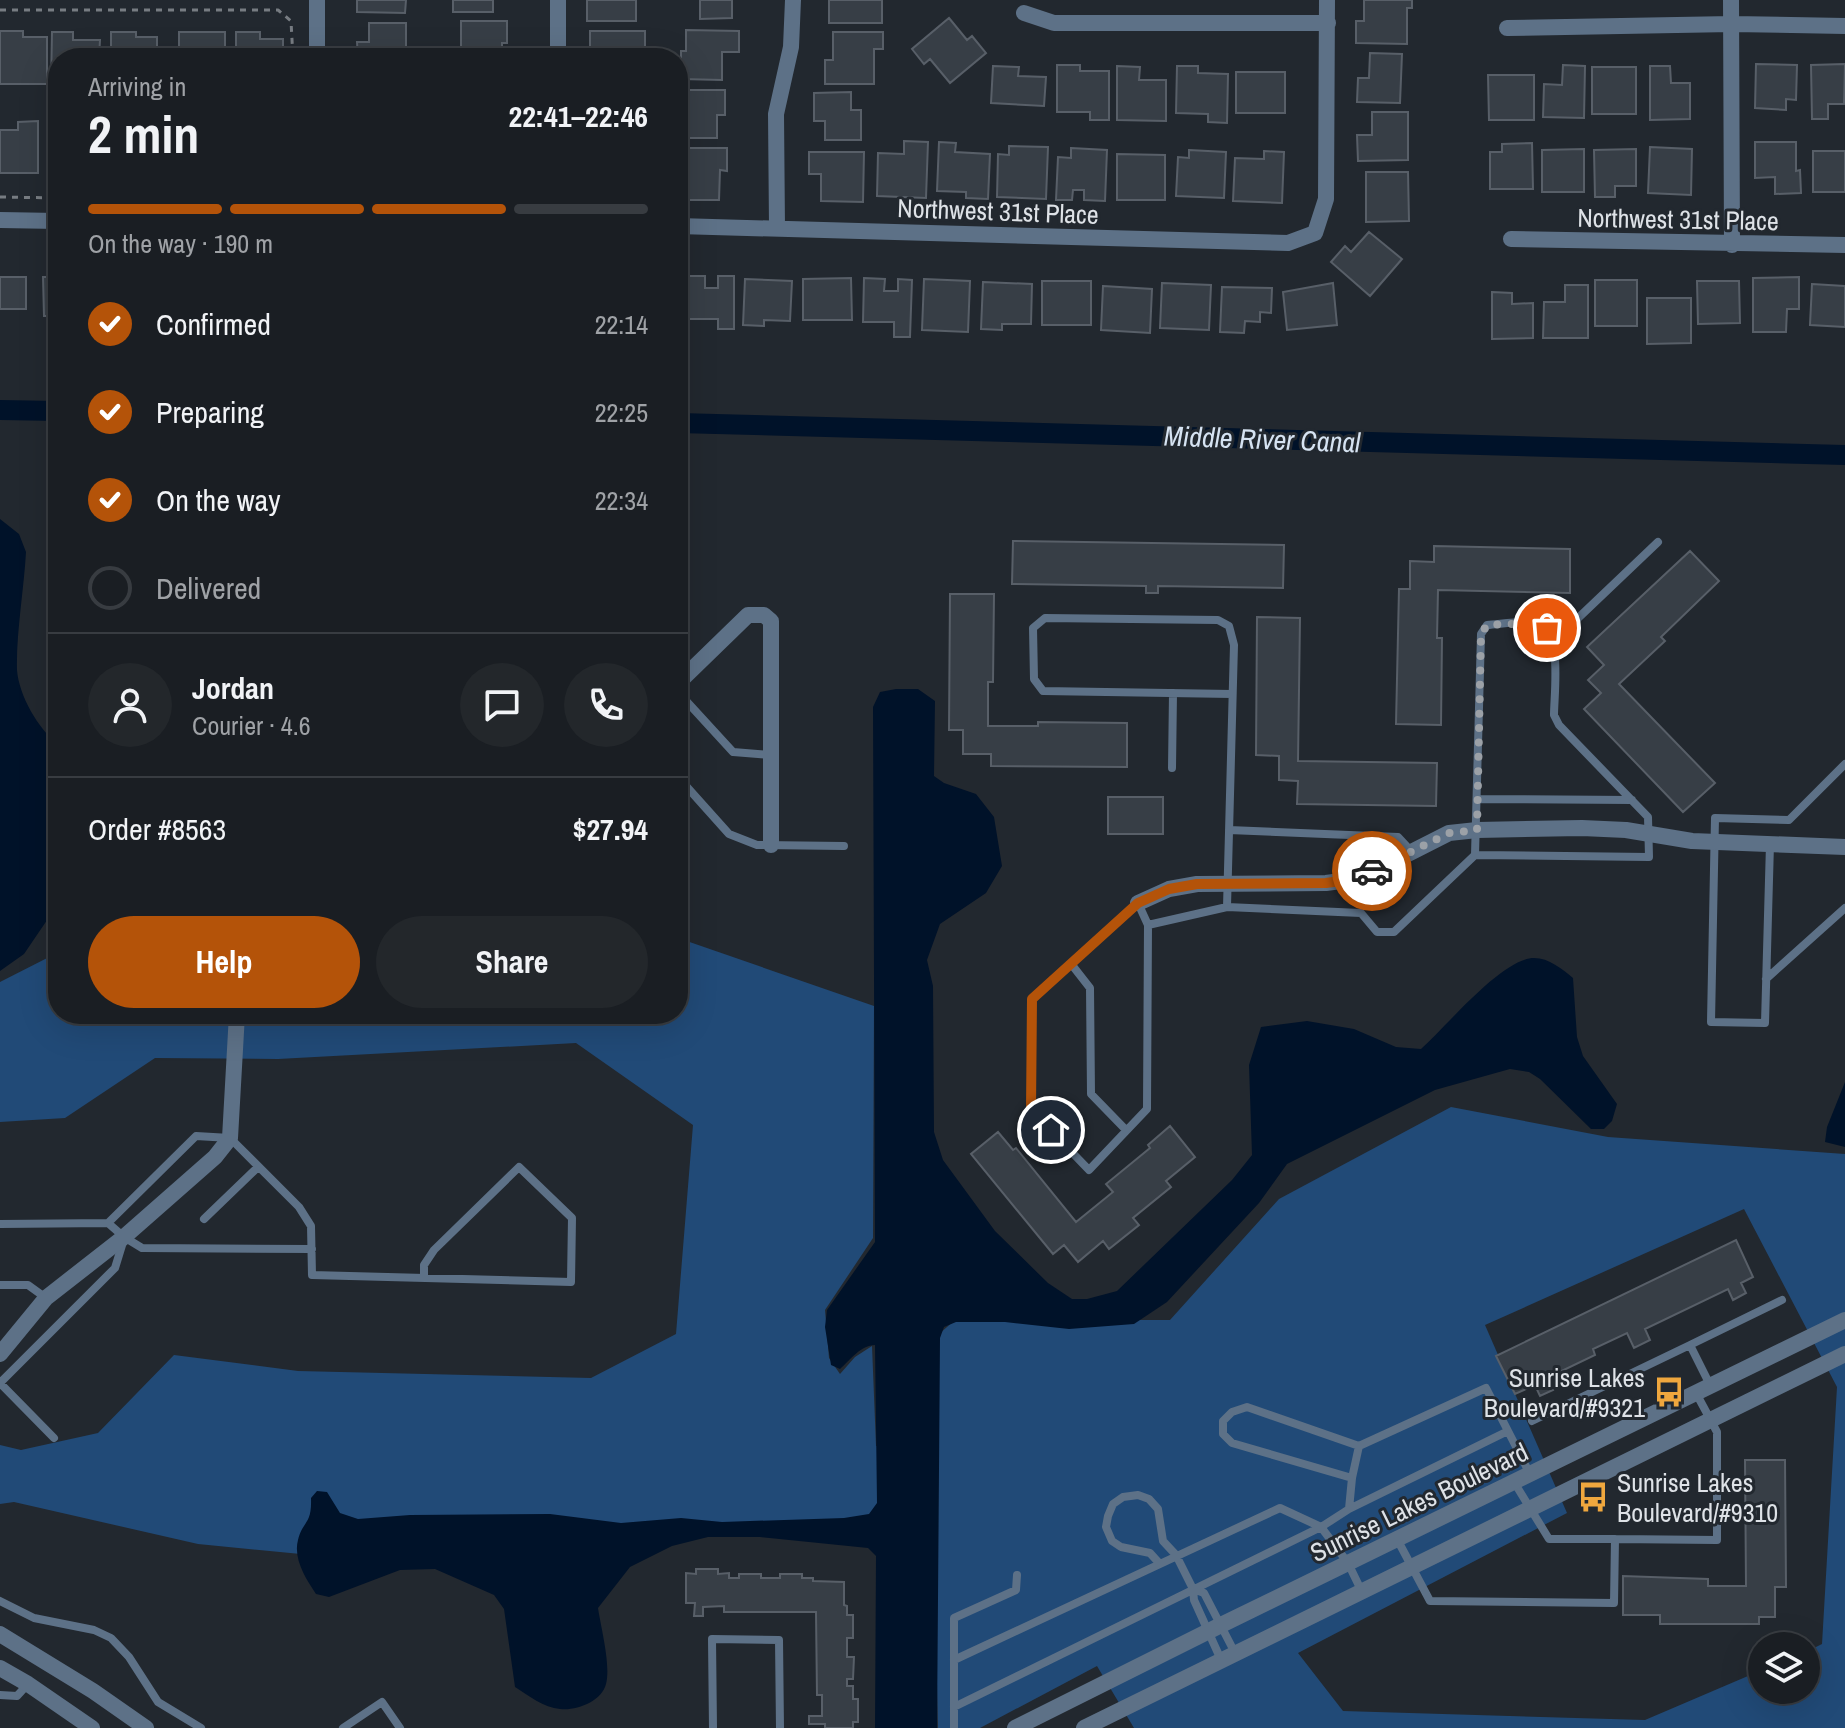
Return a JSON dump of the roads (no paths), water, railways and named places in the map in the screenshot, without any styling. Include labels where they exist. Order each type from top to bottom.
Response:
[{"type":"street","points":[[317,0],[317,48]]},
{"type":"street","points":[[558,0],[558,48]]},
{"type":"street","points":[[777,228],[776,114],[791,47],[793,0]]},
{"type":"street","points":[[1024,13],[1054,23],[1328,23],[1327,0]]},
{"type":"street","points":[[1731,0],[1732,245]]},
{"type":"street","name":"Northwest 31st Place","points":[[688,226],[1288,243],[1315,233],[1326,199],[1328,23]]},
{"type":"street","points":[[1507,28],[1732,24],[1845,26]]},
{"type":"street","points":[[0,220],[48,221]]},
{"type":"street","name":"Northwest 31st Place","points":[[1511,239],[1845,245]]},
{"type":"street","points":[[688,673],[748,615],[764,615],[771,621],[771,845]]},
{"type":"street","points":[[1138,903],[1169,889],[1197,884],[1326,883],[1348,880],[1449,833],[1477,830],[1626,830],[1715,842],[1845,847]]},
{"type":"street","points":[[0,1354],[46,1298],[124,1237],[215,1157],[230,1138],[236,1024]]},
{"type":"street","name":"Sunrise Lakes Boulevard","points":[[1018,1727],[1845,1320]]},
{"type":"street","points":[[1084,1728],[1845,1354]]},
{"type":"street","points":[[0,1634],[93,1691],[146,1728]]},
{"type":"street","points":[[0,1668],[92,1728]]},
{"type":"lane","points":[[1554,641],[1658,542]]},
{"type":"lane","points":[[1227,907],[1234,645],[1229,626],[1218,620],[1045,618],[1033,628],[1034,679],[1043,691],[1232,694]]},
{"type":"lane","points":[[1148,925],[1227,907],[1361,913],[1377,932],[1394,932],[1475,855],[1481,634],[1487,625],[1538,623],[1547,628],[1554,641],[1554,715],[1559,725],[1648,817],[1649,857],[1475,855]]},
{"type":"lane","points":[[1172,768],[1173,693]]},
{"type":"lane","points":[[688,703],[733,752],[771,755]]},
{"type":"lane","points":[[1770,844],[1765,1023],[1711,1022],[1715,818],[1789,820],[1845,764]]},
{"type":"lane","points":[[688,788],[729,834],[757,845],[844,846]]},
{"type":"lane","points":[[1477,799],[1632,800]]},
{"type":"lane","points":[[1229,830],[1398,837],[1411,851]]},
{"type":"lane","points":[[1138,903],[1148,925],[1147,1109],[1089,1170],[1031,1110],[1032,999],[1138,903]]},
{"type":"lane","points":[[1766,979],[1845,908]]},
{"type":"lane","points":[[1072,965],[1090,988],[1091,1094],[1126,1130]]},
{"type":"lane","points":[[108,1223],[196,1136],[230,1138],[299,1207],[311,1226],[312,1275],[571,1282],[572,1218],[519,1167],[434,1250],[424,1265],[424,1278]]},
{"type":"lane","points":[[204,1219],[258,1167]]},
{"type":"lane","points":[[0,1224],[108,1223],[142,1248],[312,1249]]},
{"type":"lane","points":[[54,1438],[0,1383],[115,1268],[124,1237]]},
{"type":"lane","points":[[0,1285],[28,1285],[46,1298]]},
{"type":"lane","points":[[1532,1421],[1782,1300]]},
{"type":"lane","points":[[1514,1482],[1549,1539],[1717,1540],[1717,1432],[1690,1345]]},
{"type":"lane","points":[[1352,1478],[1232,1443],[1223,1434],[1223,1421],[1232,1412],[1247,1407],[1359,1446],[1486,1388],[1530,1474]]},
{"type":"lane","points":[[954,1707],[1321,1527],[1349,1509],[1508,1431]]},
{"type":"lane","points":[[1349,1509],[1359,1446]]},
{"type":"lane","points":[[1159,1563],[1150,1553],[1121,1547],[1112,1541],[1106,1527],[1108,1516],[1113,1504],[1123,1497],[1138,1495],[1149,1499],[1158,1509],[1163,1541],[1176,1555],[1193,1589],[1194,1600],[1214,1628],[1229,1658]]},
{"type":"lane","points":[[954,1660],[1280,1508],[1321,1527],[1348,1563],[1362,1592]]},
{"type":"lane","points":[[1397,1539],[1430,1601],[1614,1603],[1615,1539]]},
{"type":"lane","points":[[954,1728],[954,1618],[1016,1590],[1017,1575]]},
{"type":"lane","points":[[1193,1589],[1204,1593],[1214,1628],[1229,1658]]},
{"type":"lane","points":[[0,1601],[34,1618],[94,1630],[111,1638],[129,1657],[158,1702],[201,1728]]},
{"type":"lane","points":[[713,1728],[712,1639],[779,1640],[780,1728]]},
{"type":"lane","points":[[0,1695],[17,1696],[28,1684]]},
{"type":"lane","points":[[343,1728],[382,1702],[400,1728]]},
{"type":"waterway","name":"Middle River Canal","points":[[0,410],[48,411]]},
{"type":"waterway","name":"Middle River Canal","points":[[688,423],[1845,455]]},
{"type":"place","name":"Sunrise Lakes Boulevard/#9321","points":[[1669,1392]]},
{"type":"place","name":"Sunrise Lakes Boulevard/#9310","points":[[1593,1497]]}]
